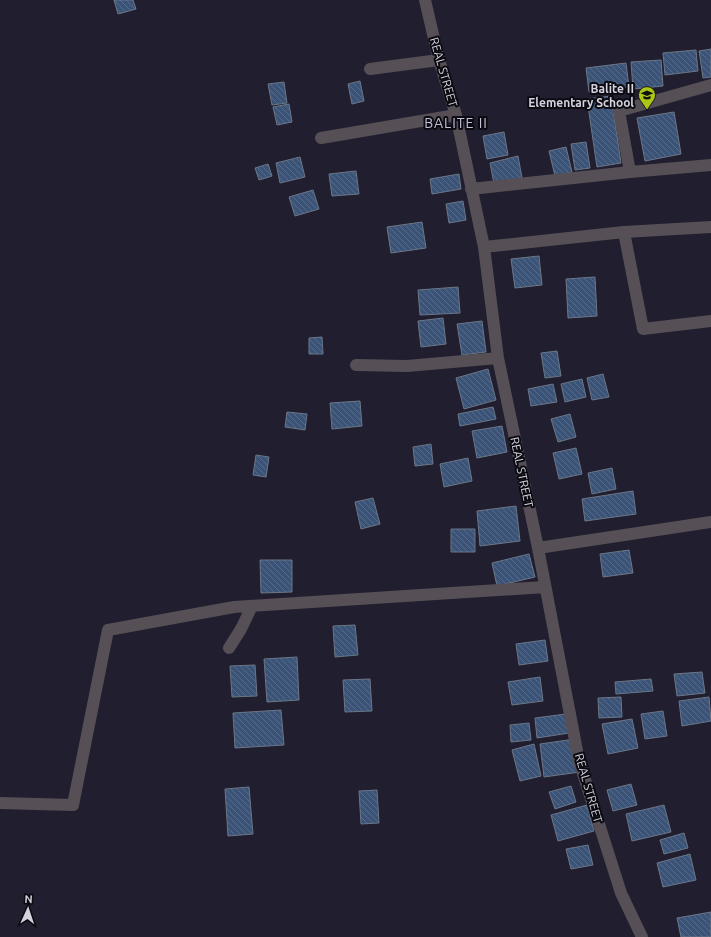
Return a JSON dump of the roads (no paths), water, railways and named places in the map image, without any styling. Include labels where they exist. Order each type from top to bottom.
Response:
[{"type":"street","name":"REAL STREET","points":[[424,0],[439,60],[456,115],[484,247],[498,358],[538,548],[579,760],[620,893],[642,937]]},
{"type":"street","points":[[370,69],[439,60]]},
{"type":"street","points":[[630,172],[619,111],[711,85]]},
{"type":"street","points":[[321,138],[456,115]]},
{"type":"street","points":[[471,189],[711,165]]},
{"type":"street","points":[[484,247],[624,232],[711,227]]},
{"type":"street","points":[[624,232],[642,329],[711,321]]},
{"type":"street","points":[[356,365],[407,366],[498,358]]},
{"type":"street","points":[[538,548],[711,522]]},
{"type":"street","points":[[0,802],[74,805],[108,630],[234,607],[545,586]]},
{"type":"street","points":[[228,648],[241,629],[252,606]]},
{"type":"place","name":"Balite II Elementary School","points":[[647,110]]},
{"type":"district","name":"BALITE II","points":[[456,123]]}]
